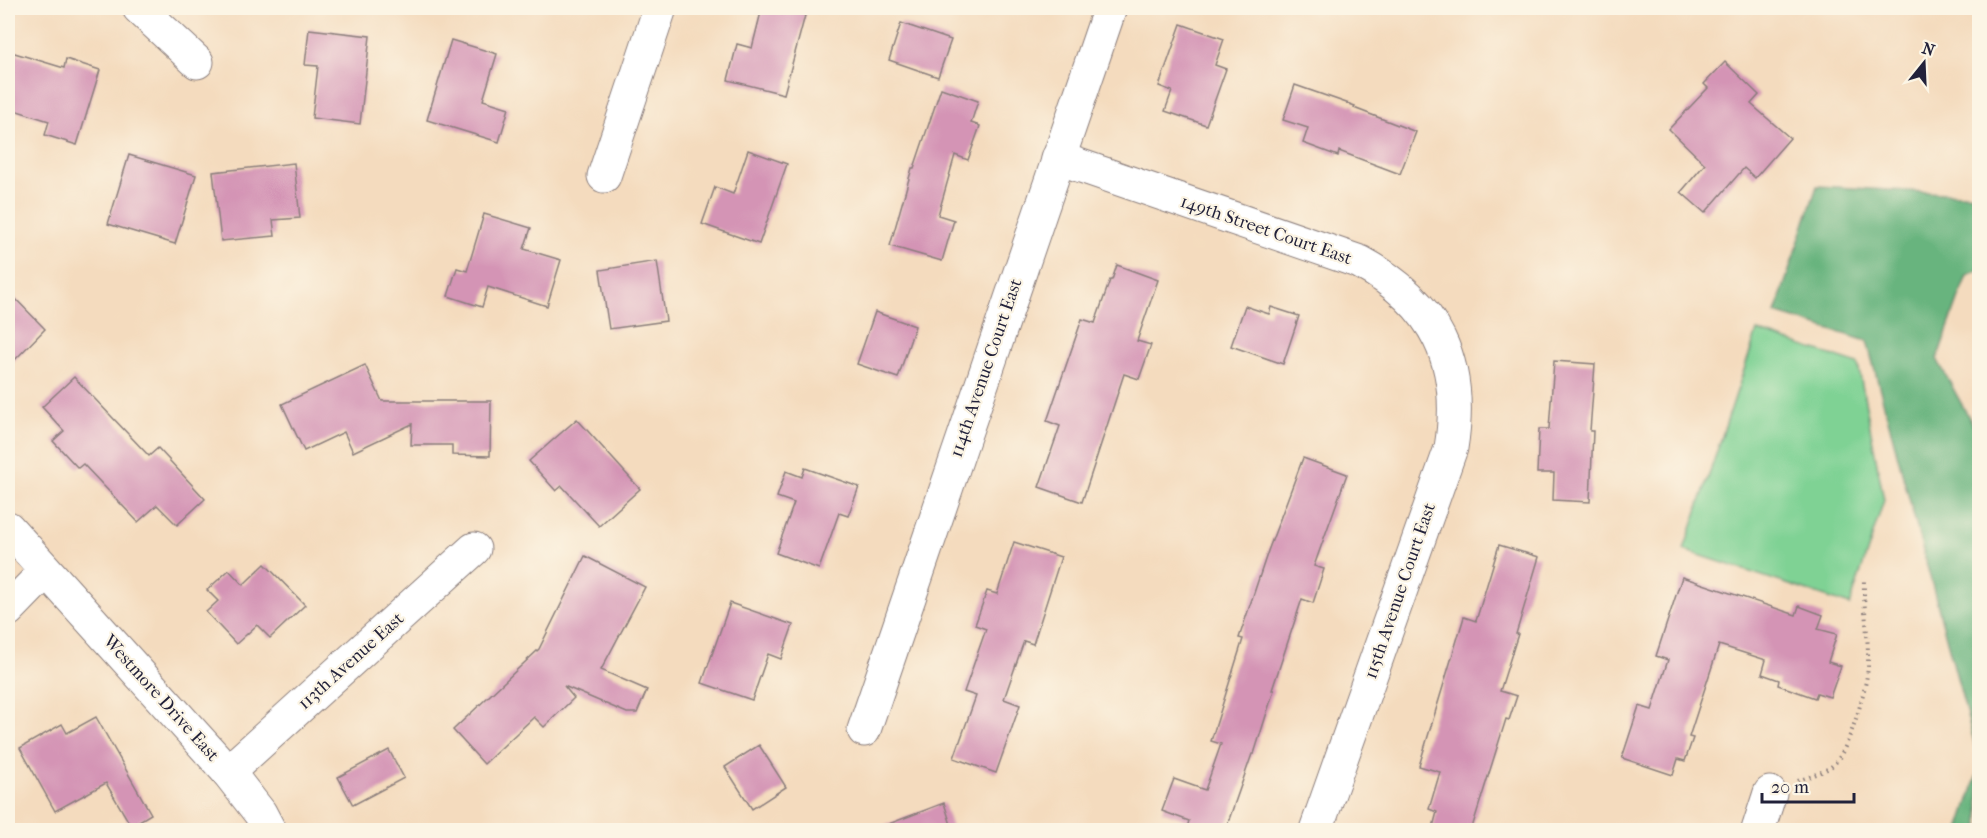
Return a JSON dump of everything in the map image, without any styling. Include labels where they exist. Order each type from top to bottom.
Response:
[{"type":"street","points":[[140,8],[197,62]]},
{"type":"street","points":[[604,176],[660,8]]},
{"type":"street","name":"114th Avenue Court East","points":[[864,730],[1110,8]]},
{"type":"street","name":"149th Street Court East","points":[[1058,158],[1360,262],[1383,275],[1404,291],[1422,310],[1437,332],[1443,347]]},
{"type":"street","name":"115th Avenue Court East","points":[[1316,831],[1451,448],[1455,422],[1455,395],[1451,369],[1443,347]]},
{"type":"street","name":"Westmore Drive East","points":[[8,528],[228,772],[260,813],[269,831]]},
{"type":"street","name":"113th Avenue East","points":[[228,772],[474,549]]},
{"type":"street","points":[[8,610],[46,571]]},
{"type":"street","points":[[1758,831],[1770,793]]},
{"type":"path","points":[[1770,793],[1828,768],[1835,762],[1851,733],[1866,683],[1868,665],[1863,602],[1864,578]]},
{"type":"green space","points":[[1817,186],[1979,195],[1979,270],[1967,275],[1937,359],[1979,436],[1979,760],[1867,341],[1775,313]]},
{"type":"green space","points":[[1757,331],[1858,364],[1884,500],[1850,605],[1684,550]]},
{"type":"green space","points":[[1979,769],[1979,830],[1959,830]]},
{"type":"building","points":[[762,8],[807,8],[784,94],[728,80],[737,44],[752,48]]},
{"type":"building","points":[[901,23],[951,40],[938,77],[889,60]]},
{"type":"building","points":[[1181,24],[1224,39],[1215,65],[1226,69],[1206,125],[1165,111],[1172,91],[1159,86]]},
{"type":"building","points":[[309,29],[370,36],[360,124],[312,118],[318,66],[305,65]]},
{"type":"building","points":[[451,40],[497,54],[483,100],[509,108],[499,142],[427,120]]},
{"type":"building","points":[[8,51],[64,68],[66,59],[100,70],[77,145],[45,135],[49,121],[8,108]]},
{"type":"building","points":[[1725,62],[1759,95],[1751,104],[1790,138],[1755,178],[1744,168],[1705,213],[1681,192],[1705,164],[1669,129],[1708,88],[1704,84]]},
{"type":"building","points":[[1295,85],[1355,106],[1354,108],[1416,132],[1400,174],[1339,151],[1338,156],[1303,143],[1308,128],[1283,120]]},
{"type":"building","points":[[941,88],[978,101],[971,123],[980,126],[968,160],[955,155],[938,215],[954,220],[942,261],[890,246],[912,168],[914,168]]},
{"type":"building","points":[[748,150],[787,164],[759,244],[702,224],[715,187],[733,194]]},
{"type":"building","points":[[129,155],[196,175],[175,244],[108,224]]},
{"type":"building","points":[[294,163],[300,218],[273,220],[275,236],[221,241],[213,172]]},
{"type":"building","points":[[484,214],[531,228],[524,249],[561,260],[547,306],[488,287],[482,307],[448,296],[457,268],[467,271]]},
{"type":"building","points":[[657,261],[666,321],[609,329],[600,270]]},
{"type":"building","points":[[1117,265],[1158,280],[1137,341],[1151,345],[1139,379],[1124,374],[1082,502],[1039,487],[1060,426],[1047,421],[1082,319],[1095,323]]},
{"type":"building","points":[[8,291],[45,329],[8,367]]},
{"type":"building","points":[[1245,306],[1269,314],[1271,307],[1299,316],[1283,364],[1231,346]]},
{"type":"building","points":[[875,312],[915,326],[898,378],[857,364]]},
{"type":"building","points":[[1554,361],[1595,364],[1590,431],[1593,431],[1590,502],[1553,500],[1554,473],[1537,473],[1539,429],[1549,429]]},
{"type":"building","points":[[365,365],[382,401],[491,401],[490,456],[452,455],[452,445],[411,445],[412,424],[353,452],[344,432],[304,451],[282,404]]},
{"type":"building","points":[[74,377],[149,456],[158,448],[205,499],[177,525],[157,505],[138,522],[83,464],[78,468],[53,441],[64,431],[42,407]]},
{"type":"building","points":[[577,419],[640,489],[599,526],[562,486],[556,491],[529,461]]},
{"type":"building","points":[[1303,458],[1347,474],[1314,566],[1324,569],[1313,603],[1302,599],[1254,754],[1252,754],[1225,831],[1186,831],[1189,821],[1162,811],[1174,779],[1205,790],[1221,744],[1211,741],[1243,639],[1239,638],[1268,551]]},
{"type":"building","points":[[805,468],[859,487],[848,516],[839,513],[819,569],[776,553],[794,503],[777,497],[786,471],[802,477]]},
{"type":"building","points":[[1014,542],[1061,557],[1033,644],[1024,641],[1004,699],[1020,705],[996,773],[954,758],[976,696],[964,692],[986,629],[975,625],[987,591],[997,594]]},
{"type":"building","points":[[1499,545],[1539,557],[1500,691],[1517,696],[1509,720],[1506,719],[1471,831],[1432,831],[1437,812],[1429,809],[1440,772],[1419,766],[1464,617],[1476,621]]},
{"type":"building","points":[[585,556],[645,587],[601,670],[647,690],[637,713],[627,713],[564,686],[574,698],[544,727],[534,717],[484,764],[453,730],[539,649]]},
{"type":"building","points":[[265,564],[305,605],[270,638],[257,625],[236,644],[206,612],[218,601],[207,590],[229,570],[243,585]]},
{"type":"building","points":[[1682,577],[1796,615],[1799,606],[1823,615],[1818,629],[1837,634],[1828,662],[1841,666],[1830,697],[1817,693],[1815,698],[1778,685],[1779,680],[1762,674],[1766,660],[1719,645],[1689,737],[1693,738],[1685,761],[1678,759],[1673,775],[1622,758],[1639,706],[1652,710],[1668,660],[1656,656]]},
{"type":"building","points":[[730,603],[793,625],[781,659],[768,654],[752,700],[702,683]]},
{"type":"building","points":[[96,717],[151,814],[131,826],[106,783],[55,811],[20,748],[62,724],[67,733]]},
{"type":"building","points":[[759,745],[786,787],[752,809],[725,767]]},
{"type":"building","points":[[389,750],[404,778],[353,805],[338,777]]},
{"type":"building","points":[[944,803],[953,831],[878,831],[878,828]]}]
